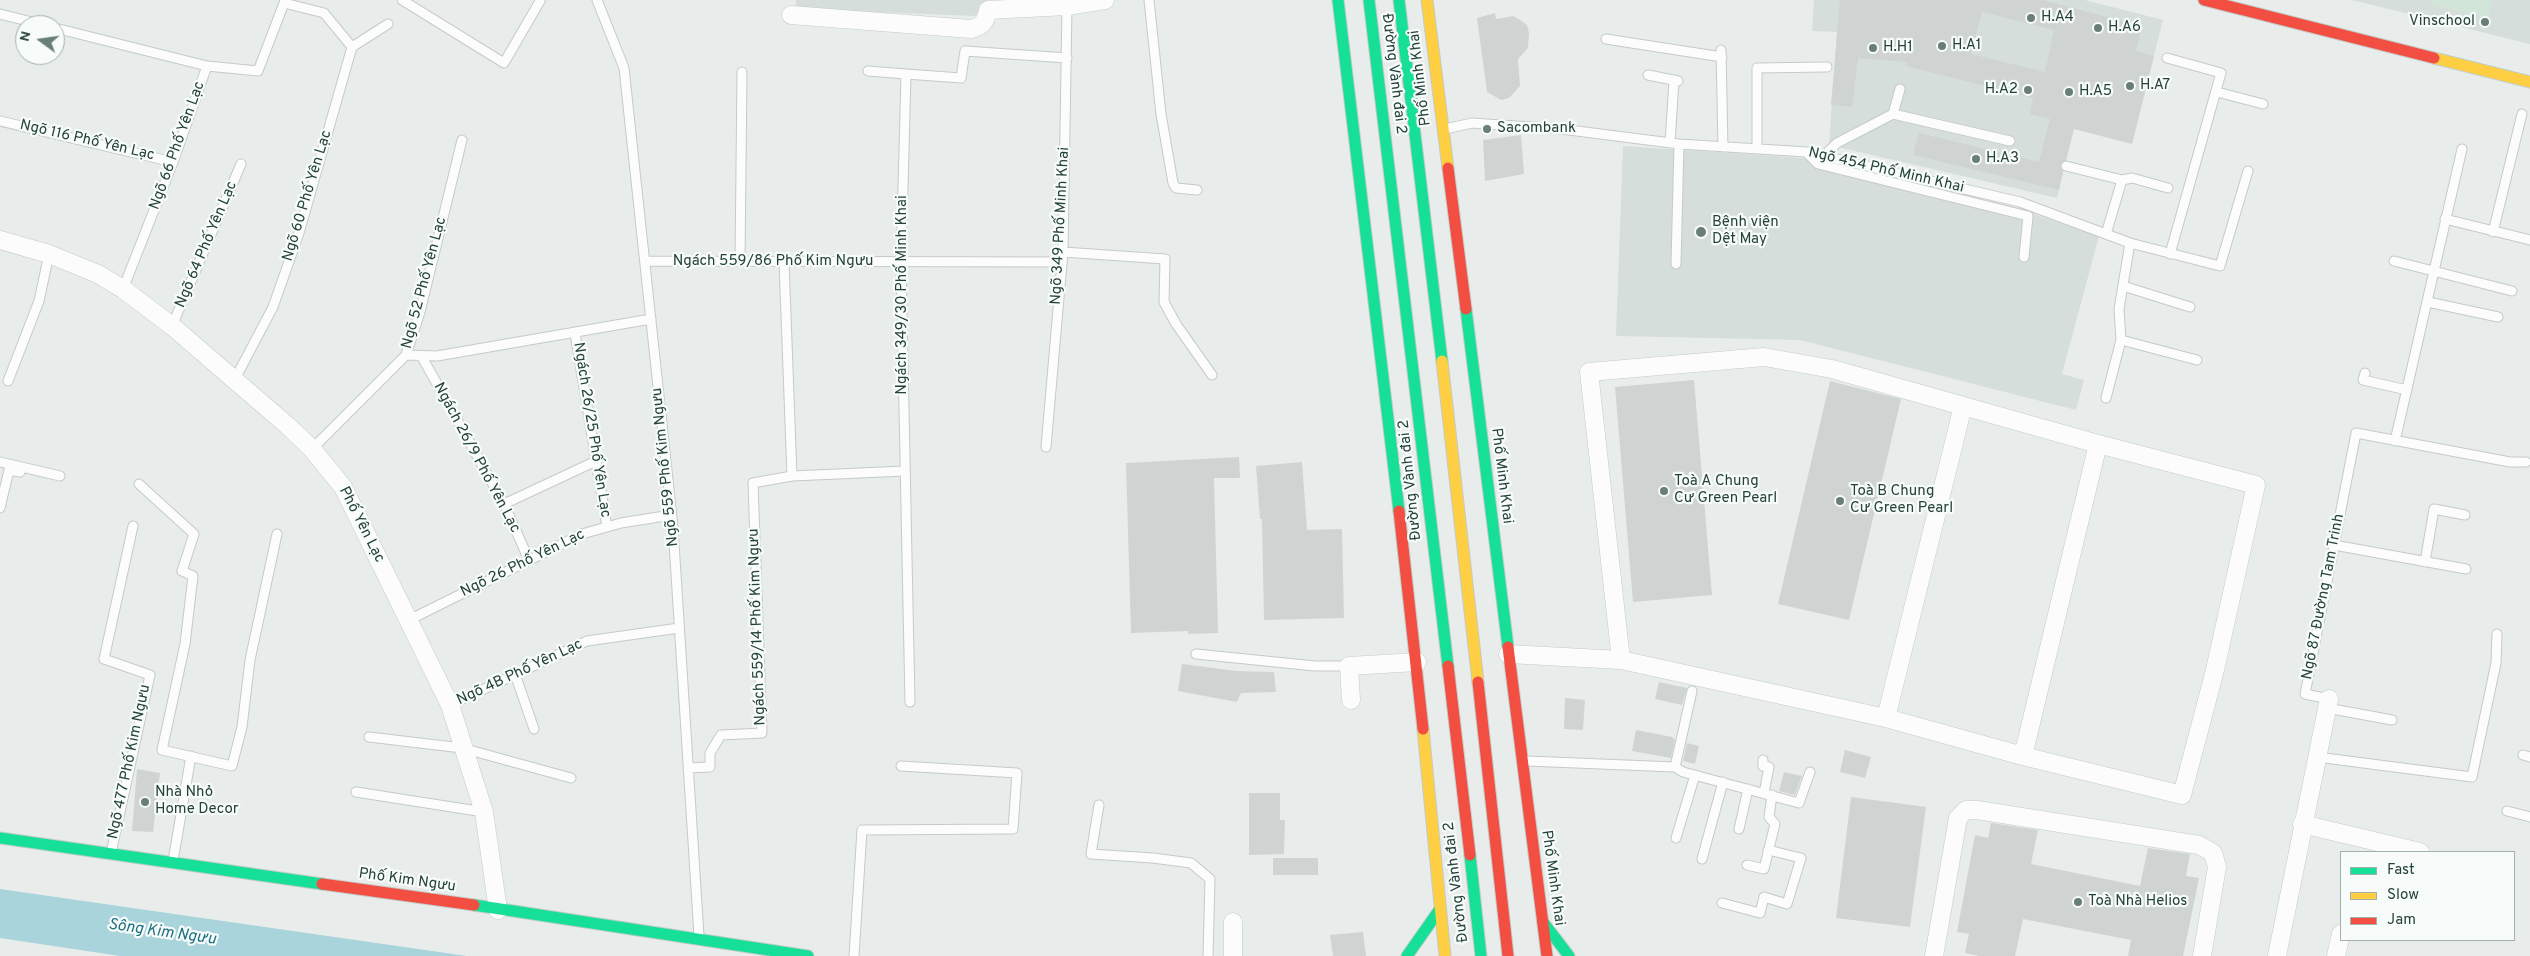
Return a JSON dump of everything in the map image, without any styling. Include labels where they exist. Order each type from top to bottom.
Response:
[{"type":"main road","points":[[1338,0],[1417,662],[1445,956]]},
{"type":"main road","name":"Đường Vành đai 2","points":[[1368,0],[1411,340],[1481,956]]},
{"type":"main road","name":"Đường Vành đai 2","points":[[1399,0],[1455,467],[1508,956]]},
{"type":"main road","name":"Phố Minh Khai","points":[[1427,0],[1521,761],[1547,956]]},
{"type":"main road","points":[[2204,0],[2530,82]]},
{"type":"main road","name":"Phố Kim Ngưu","points":[[0,838],[498,910],[786,955],[808,956]]},
{"type":"main road","points":[[1407,956],[1440,910]]},
{"type":"main road","points":[[1543,922],[1569,956]]},
{"type":"street","points":[[791,15],[971,29],[980,27],[986,20],[990,5],[1068,6],[1105,0]]},
{"type":"street","name":"Phố Yên Lạc","points":[[0,240],[49,254],[98,274],[123,289],[172,326],[235,379],[312,449],[343,487],[450,705],[462,748],[484,812],[498,910]]},
{"type":"street","points":[[1508,654],[1621,660],[1886,718],[2023,756],[2182,795],[2215,670],[2256,485],[2098,444],[1881,384],[1832,368],[1764,357],[1589,372],[1621,660]]},
{"type":"street","points":[[1886,718],[1963,406]]},
{"type":"street","points":[[2023,756],[2098,444]]},
{"type":"street","points":[[1351,700],[1349,666],[1417,662]]},
{"type":"street","points":[[2277,956],[2302,824],[2328,703]]},
{"type":"street","points":[[1934,956],[1958,818],[1966,810],[1977,810],[2199,845],[2213,853],[2217,867],[2202,956]]},
{"type":"street","points":[[2302,824],[2362,845],[2412,851]]},
{"type":"street","points":[[1233,922],[1233,956]]},
{"type":"street","points":[[2336,956],[2340,938]]},
{"type":"lane","points":[[402,0],[504,63],[540,0]]},
{"type":"lane","name":"Ngõ 559 Phố Kim Ngưu","points":[[597,0],[624,68],[672,516],[699,940]]},
{"type":"lane","points":[[1149,0],[1161,114],[1172,183],[1176,188],[1197,190]]},
{"type":"lane","points":[[207,66],[258,71],[284,3],[324,13],[352,47],[388,24]]},
{"type":"lane","name":"Ngõ 349 Phố Minh Khai","points":[[1046,447],[1063,252],[1068,6]]},
{"type":"lane","points":[[0,14],[15,18]]},
{"type":"lane","name":"Ngõ 66 Phố Yên Lạc","points":[[65,30],[207,66],[173,162],[123,289]]},
{"type":"lane","points":[[1606,39],[1721,53],[1723,147]]},
{"type":"lane","name":"Ngõ 60 Phố Yên Lạc","points":[[235,379],[272,307],[299,233],[352,47]]},
{"type":"lane","points":[[868,72],[961,78],[965,51],[1067,58]]},
{"type":"lane","points":[[2167,58],[2221,73],[2170,254]]},
{"type":"lane","points":[[1757,149],[1757,68],[1827,67]]},
{"type":"lane","points":[[740,262],[742,72]]},
{"type":"lane","name":"Ngách 349/30 Phố Minh Khai","points":[[906,74],[901,263],[910,702]]},
{"type":"lane","points":[[1648,75],[1676,80],[1674,143],[1676,264]]},
{"type":"lane","points":[[1893,114],[1900,89]]},
{"type":"lane","points":[[2217,92],[2263,104]]},
{"type":"lane","points":[[1824,156],[1838,143],[1893,114],[2010,140]]},
{"type":"lane","points":[[2493,232],[2522,114]]},
{"type":"lane","name":"Ngõ 116 Phố Yên Lạc","points":[[0,121],[173,162]]},
{"type":"lane","name":"Ngõ 454 Phố Minh Khai","points":[[1442,130],[1472,123],[1561,129],[1674,143],[1807,152],[2020,202],[2130,243],[2220,266],[2248,171]]},
{"type":"lane","name":"Ngõ 52 Phố Yên Lạc","points":[[312,449],[406,355],[420,312],[462,140]]},
{"type":"lane","points":[[2462,149],[2396,441],[2510,462],[2526,462]]},
{"type":"lane","points":[[1807,152],[1818,164],[2028,216],[2024,257]]},
{"type":"lane","name":"Ngõ 64 Phố Yên Lạc","points":[[172,326],[241,164]]},
{"type":"lane","points":[[2066,166],[2122,180],[2132,178],[2168,188]]},
{"type":"lane","points":[[2106,234],[2122,180]]},
{"type":"lane","points":[[2445,219],[2530,240]]},
{"type":"lane","points":[[2106,398],[2121,340],[2119,309],[2130,243]]},
{"type":"lane","points":[[1063,252],[1165,259],[1164,302],[1176,324],[1212,375]]},
{"type":"lane","points":[[8,381],[39,301],[49,254]]},
{"type":"lane","name":"Ngách 559/86 Phố Kim Ngưu","points":[[644,261],[1062,262]]},
{"type":"lane","points":[[2394,261],[2512,291]]},
{"type":"lane","points":[[784,262],[792,476],[905,471]]},
{"type":"lane","points":[[2123,286],[2190,307]]},
{"type":"lane","points":[[2428,302],[2498,317]]},
{"type":"lane","points":[[406,355],[437,356],[651,319]]},
{"type":"lane","name":"Ngách 26/25 Phố Yên Lạc","points":[[575,333],[607,527]]},
{"type":"lane","points":[[2121,340],[2197,360]]},
{"type":"lane","name":"Ngách 26/9 Phố Yên Lạc","points":[[422,357],[504,504],[529,560]]},
{"type":"lane","points":[[2365,373],[2363,380],[2407,390]]},
{"type":"lane","name":"Ngõ 87 Đường Tam Trinh","points":[[2328,703],[2304,694],[2356,433],[2396,441]]},
{"type":"lane","points":[[504,504],[596,461]]},
{"type":"lane","points":[[0,462],[60,476]]},
{"type":"lane","points":[[0,508],[9,470],[22,473]]},
{"type":"lane","name":"Ngách 559/14 Phố Kim Ngưu","points":[[688,768],[710,767],[710,753],[722,736],[762,733],[753,483],[792,476]]},
{"type":"lane","points":[[139,484],[194,534],[182,571],[192,576],[185,644],[162,750],[232,766],[242,727],[250,660],[277,534]]},
{"type":"lane","points":[[2425,562],[2434,509],[2465,515]]},
{"type":"lane","name":"Ngõ 26 Phố Yên Lạc","points":[[409,620],[582,534],[607,527],[672,516]]},
{"type":"lane","name":"Ngõ 477 Phố Kim Ngưu","points":[[111,853],[150,675],[104,659],[133,526]]},
{"type":"lane","points":[[2334,545],[2466,569]]},
{"type":"lane","name":"Ngõ 4B Phố Yên Lạc","points":[[450,705],[587,641],[679,628]]},
{"type":"lane","points":[[2317,757],[2472,777],[2496,663],[2497,634]]},
{"type":"lane","points":[[1196,654],[1315,666],[1349,666]]},
{"type":"lane","points":[[515,674],[534,729]]},
{"type":"lane","points":[[1674,767],[1692,691]]},
{"type":"lane","points":[[2328,703],[2392,720]]},
{"type":"lane","points":[[369,737],[462,748],[572,778]]},
{"type":"lane","points":[[172,862],[191,756]]},
{"type":"lane","points":[[1747,865],[1764,869],[1775,824],[1769,817],[1769,768],[1763,766],[1763,760]]},
{"type":"lane","points":[[1521,761],[1674,767],[1696,775],[1799,803],[1810,772]]},
{"type":"lane","points":[[854,956],[862,830],[1013,829],[1017,773],[901,766]]},
{"type":"lane","points":[[1676,838],[1696,775]]},
{"type":"lane","points":[[1702,859],[1723,782]]},
{"type":"lane","points":[[1739,828],[1748,789]]},
{"type":"lane","points":[[356,792],[484,812]]},
{"type":"lane","points":[[1099,805],[1090,854],[1152,858],[1191,863],[1210,879],[1208,956]]},
{"type":"lane","points":[[2507,811],[2530,817]]},
{"type":"lane","points":[[1722,903],[1760,913],[1764,897],[1787,904],[1801,858],[1768,850]]},
{"type":"shaded area","points":[[796,0],[987,0],[975,16],[796,9]]},
{"type":"shaded area","points":[[1814,0],[2085,0],[2163,20],[2132,144],[2079,108],[2057,198],[1829,145],[1837,32],[1812,31]]},
{"type":"shaded area","name":"Vinschool","points":[[2352,0],[2530,0],[2530,44]]},
{"type":"shaded area","points":[[1623,146],[1819,159],[2016,208],[2099,236],[2062,374],[2084,380],[2076,410],[1800,340],[1616,336]]},
{"type":"green space","points":[[2431,0],[2492,0],[2488,18],[2430,4]]},
{"type":"water","name":"Sông Kim Ngưu","points":[[0,889],[467,956],[120,956],[0,938]]},
{"type":"building","points":[[1840,0],[2042,0],[2142,26],[2136,51],[2154,56],[2132,144],[2074,129],[2066,160],[2060,165],[2063,172],[2059,190],[1913,155],[1919,133],[2039,162],[2050,119],[2030,114],[2033,98],[1906,66],[1907,62],[1858,58],[1852,107],[1831,105]],"holes":[[[1982,12],[2054,30],[2045,72],[1971,54]]]},
{"type":"building","points":[[1495,13],[1496,19],[1513,16],[1520,20],[1527,25],[1529,33],[1528,48],[1518,59],[1520,86],[1509,98],[1501,100],[1487,92],[1477,18]]},
{"type":"building","points":[[1521,135],[1524,174],[1485,181],[1483,140]]},
{"type":"building","name":"Toà A Chung Cư Green Pearl","points":[[1694,380],[1712,595],[1633,602],[1615,387]]},
{"type":"building","name":"Toà B Chung Cư Green Pearl","points":[[1830,381],[1901,399],[1849,620],[1778,604]]},
{"type":"building","points":[[1239,457],[1240,478],[1214,478],[1218,633],[1188,634],[1188,631],[1131,633],[1126,463]]},
{"type":"building","points":[[1302,462],[1307,530],[1342,529],[1344,618],[1264,620],[1262,519],[1260,519],[1256,466]]},
{"type":"building","points":[[1182,664],[1237,671],[1274,672],[1276,692],[1241,693],[1237,702],[1178,691]]},
{"type":"building","points":[[1659,682],[1687,688],[1682,705],[1655,699]]},
{"type":"building","points":[[1565,698],[1585,700],[1583,730],[1564,729]]},
{"type":"building","points":[[1636,730],[1672,737],[1675,740],[1671,758],[1632,751]]},
{"type":"building","points":[[1687,743],[1699,746],[1695,764],[1683,761]]},
{"type":"building","points":[[1845,750],[1871,757],[1865,778],[1840,772]]},
{"type":"building","name":"Nhà Nhỏ Home Decor","points":[[137,769],[160,773],[153,832],[132,831]]},
{"type":"building","points":[[1784,772],[1802,776],[1795,795],[1779,791]]},
{"type":"building","points":[[1249,793],[1280,793],[1280,820],[1285,820],[1284,854],[1249,855]]},
{"type":"building","points":[[1851,797],[1926,807],[1910,927],[1836,918]]},
{"type":"building","name":"Toà Nhà Helios","points":[[1991,823],[2038,830],[2031,864],[2140,886],[2148,848],[2190,854],[2186,876],[2199,878],[2183,956],[2128,956],[2131,940],[2023,919],[2015,956],[1979,956],[1965,953],[1969,934],[1957,932],[1975,835],[1988,838]]},
{"type":"building","points":[[1273,858],[1318,858],[1318,875],[1273,875]]},
{"type":"building","points":[[1363,932],[1366,956],[1333,956],[1330,935]]},
{"type":"traffic: fast","points":[[1338,0],[1399,511]]},
{"type":"traffic: fast","points":[[1369,0],[1448,666]]},
{"type":"traffic: fast","points":[[1399,0],[1442,361]]},
{"type":"traffic: fast","points":[[1466,309],[1508,647]]},
{"type":"traffic: fast","points":[[0,838],[322,884]]},
{"type":"traffic: fast","points":[[1470,855],[1481,956]]},
{"type":"traffic: fast","points":[[474,905],[808,956]]},
{"type":"traffic: fast","points":[[1407,956],[1440,909]]},
{"type":"traffic: fast","points":[[1543,922],[1569,956]]},
{"type":"traffic: slow","points":[[1427,0],[1448,168]]},
{"type":"traffic: slow","points":[[2434,58],[2530,82]]},
{"type":"traffic: slow","points":[[1442,361],[1478,682]]},
{"type":"traffic: slow","points":[[1423,729],[1445,956]]},
{"type":"traffic: jam","points":[[2204,0],[2434,58]]},
{"type":"traffic: jam","points":[[1448,168],[1466,309]]},
{"type":"traffic: jam","points":[[1399,511],[1423,729]]},
{"type":"traffic: jam","points":[[1508,647],[1547,956]]},
{"type":"traffic: jam","points":[[1448,666],[1470,855]]},
{"type":"traffic: jam","points":[[1478,682],[1508,956]]},
{"type":"traffic: jam","points":[[322,884],[474,905]]},
{"type":"place","name":"H.A4","points":[[2031,18]]},
{"type":"place","name":"Vinschool","points":[[2485,22]]},
{"type":"place","name":"H.A6","points":[[2098,28]]},
{"type":"place","name":"H.A1","points":[[1942,46]]},
{"type":"place","name":"H.H1","points":[[1873,48]]},
{"type":"place","name":"H.A7","points":[[2130,86]]},
{"type":"place","name":"H.A2","points":[[2028,90]]},
{"type":"place","name":"H.A5","points":[[2069,92]]},
{"type":"place","name":"Sacombank","points":[[1487,129]]},
{"type":"place","name":"H.A3","points":[[1976,159]]},
{"type":"place","name":"Bệnh viện Dệt May","points":[[1701,232]]},
{"type":"place","name":"Toà A Chung Cư Green Pearl","points":[[1664,491]]},
{"type":"place","name":"Toà B Chung Cư Green Pearl","points":[[1840,501]]},
{"type":"place","name":"Nhà Nhỏ Home Decor","points":[[145,802]]},
{"type":"place","name":"Toà Nhà Helios","points":[[2078,902]]}]
